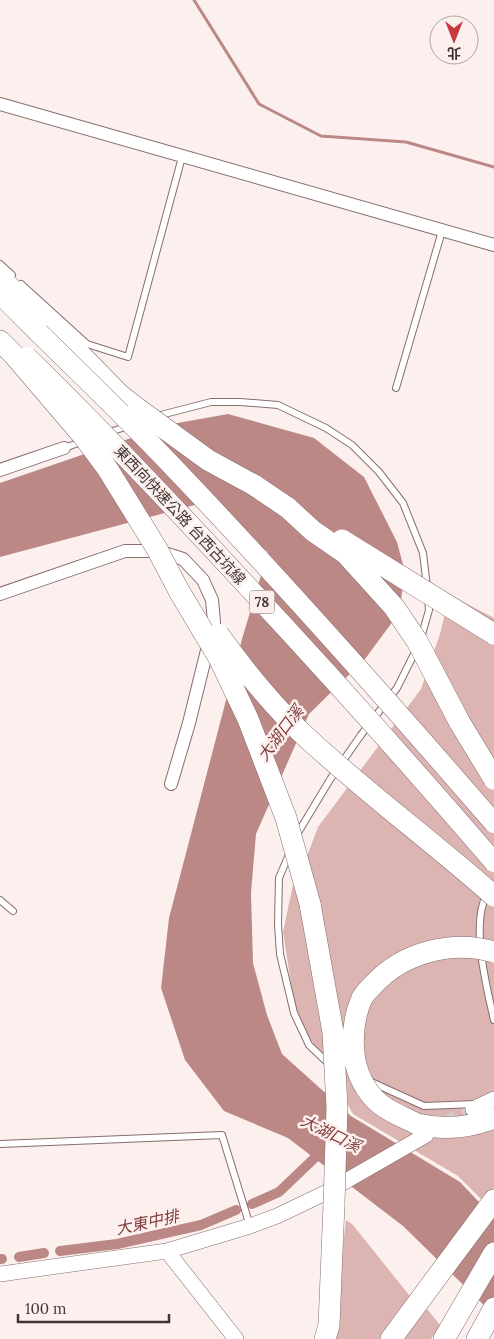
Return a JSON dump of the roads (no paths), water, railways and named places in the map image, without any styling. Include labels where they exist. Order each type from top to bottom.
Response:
[{"type":"highway","points":[[0,278],[69,343],[120,395],[208,460],[254,485],[288,508],[494,634]]},
{"type":"highway","name":"東西向快速公路 台西古坑線","points":[[0,294],[152,445],[292,596],[494,823]]},
{"type":"highway","name":"東西向快速公路 台西古坑線","points":[[0,330],[11,349],[90,419],[182,515],[400,752],[494,862]]},
{"type":"highway","points":[[11,349],[84,437],[107,468],[157,549],[263,693],[297,728],[370,792],[449,855],[494,896]]},
{"type":"highway","points":[[288,508],[313,531],[345,553],[394,607],[417,641],[460,723],[494,779]]},
{"type":"highway","points":[[157,549],[179,591],[219,658],[248,719],[286,818],[310,904],[333,1032],[337,1107],[332,1262],[328,1324],[325,1339]]},
{"type":"highway","points":[[486,1107],[479,1124],[456,1127],[431,1127],[421,1133],[380,1104],[366,1087],[356,1068],[352,1042],[355,1017],[363,996],[384,974],[401,962],[436,950],[483,949],[494,952]]},
{"type":"highway","points":[[391,1339],[494,1200]]},
{"type":"highway","points":[[444,1339],[494,1254]]},
{"type":"highway","points":[[480,1334],[494,1308]]},
{"type":"street","points":[[0,104],[494,245]]},
{"type":"street","points":[[0,470],[64,448]]},
{"type":"street","points":[[0,594],[125,551],[158,551],[183,559],[203,580],[212,600],[214,622],[189,723],[171,784]]},
{"type":"street","points":[[0,1274],[167,1251],[250,1226],[277,1216],[325,1193],[421,1133]]},
{"type":"street","points":[[167,1251],[236,1339]]},
{"type":"lane","points":[[0,264],[87,344],[128,356],[182,157]]},
{"type":"lane","points":[[396,388],[442,231]]},
{"type":"lane","points":[[101,435],[166,413],[211,402],[278,405],[326,428],[352,445],[379,472],[403,503],[423,553],[429,610],[412,660],[397,688],[341,764],[303,824],[279,878],[278,924],[280,954],[294,1014],[309,1045],[345,1076]]},
{"type":"lane","points":[[64,448],[92,439]]},
{"type":"lane","points":[[494,882],[485,897],[480,924],[482,963],[494,1020]]},
{"type":"lane","points":[[0,900],[13,911]]},
{"type":"lane","points":[[353,1077],[369,1081],[424,1106],[486,1107]]},
{"type":"lane","points":[[0,1144],[222,1135],[250,1226]]},
{"type":"water","name":"大湖口溪","points":[[228,414],[314,438],[364,477],[397,542],[405,572],[399,613],[365,659],[309,714],[256,834],[251,893],[253,963],[267,1015],[282,1054],[351,1116],[460,1182],[494,1218],[494,1315],[403,1226],[288,1138],[224,1111],[185,1060],[161,988],[169,918],[242,639],[268,552],[206,502],[0,557],[0,483],[172,424]]},
{"type":"waterway","points":[[194,0],[259,104],[321,136],[406,142],[494,167]]},
{"type":"waterway","name":"大東中排","points":[[252,1204],[279,1192],[324,1149]]},
{"type":"waterway","name":"大東中排","points":[[60,1251],[117,1244],[201,1225],[236,1210]]},
{"type":"waterway","name":"大東中排","points":[[19,1257],[44,1253]]},
{"type":"tunnel","points":[[443,1125],[473,1109]]}]
